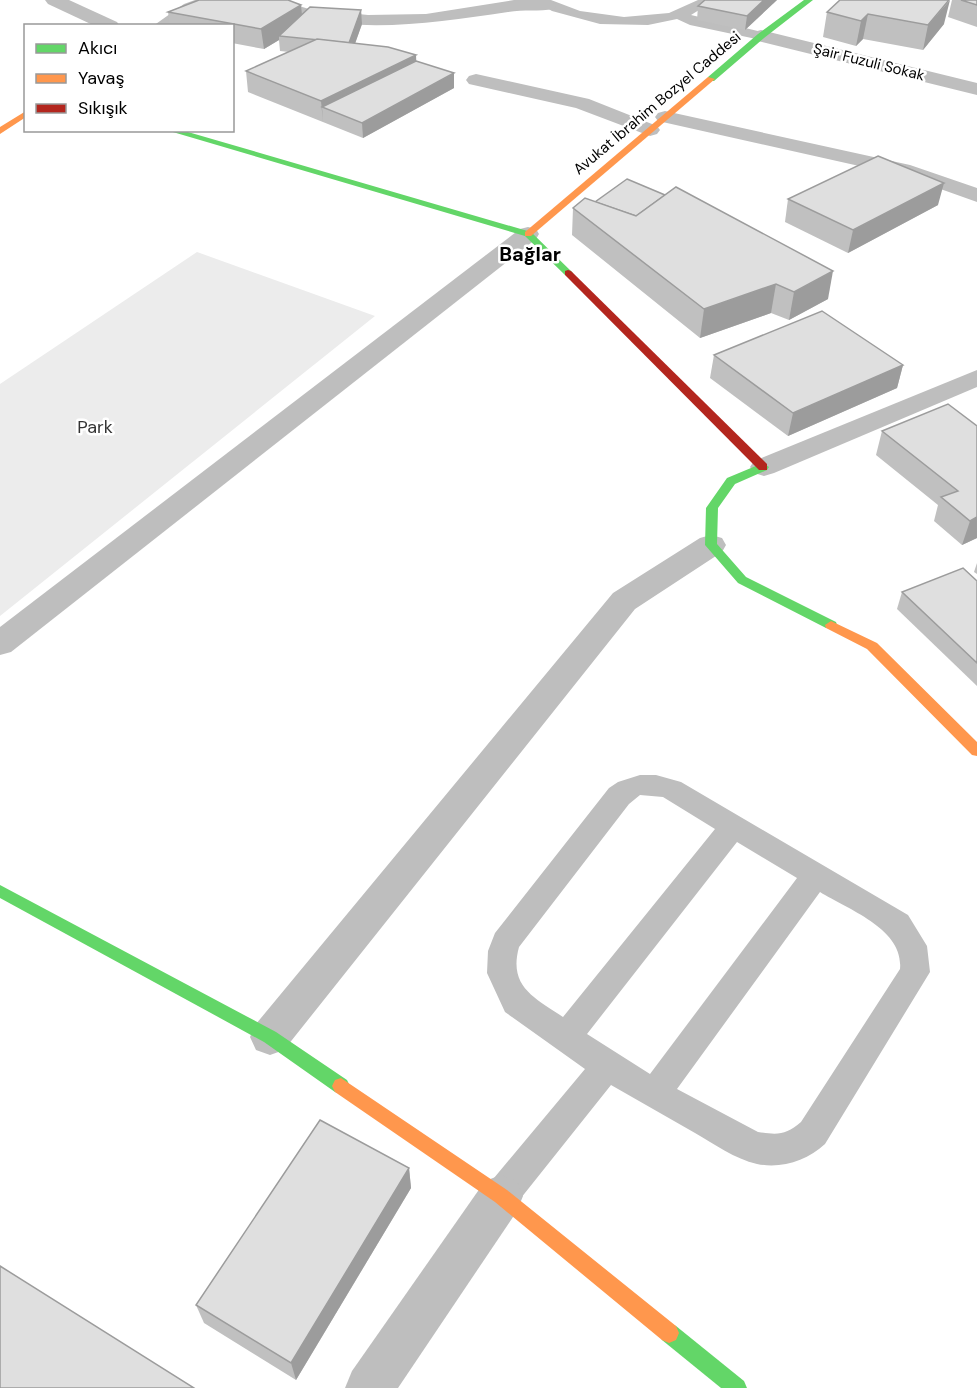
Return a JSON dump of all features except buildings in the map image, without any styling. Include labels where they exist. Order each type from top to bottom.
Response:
[{"type":"street","points":[[54,0],[107,24]]},
{"type":"street","points":[[165,24],[190,8],[212,0]]},
{"type":"street","points":[[260,0],[308,14],[368,20],[426,19],[544,3]]},
{"type":"street","name":"Avukat İbrahim Bozyel Caddesi","points":[[528,234],[761,36],[808,0]]},
{"type":"street","name":"Şair Fuzuli Sokak","points":[[761,36],[977,89]]},
{"type":"street","points":[[476,80],[582,103],[658,124],[910,171],[977,195]]},
{"type":"street","points":[[0,131],[24,114]]},
{"type":"street","points":[[177,132],[528,234],[764,467]]},
{"type":"street","points":[[0,644],[528,234]]},
{"type":"street","points":[[977,378],[731,482],[712,508],[711,545],[742,580],[872,646],[977,751]]},
{"type":"street","points":[[924,400],[951,419]]},
{"type":"street","points":[[270,1037],[624,601],[711,545]]},
{"type":"street","points":[[0,891],[270,1037],[501,1196],[736,1388]]},
{"type":"street","points":[[369,1388],[501,1196]]},
{"type":"lane","points":[[544,3],[578,16],[614,21],[649,20],[679,15],[708,0]]},
{"type":"lane","points":[[679,15],[695,22],[761,36]]},
{"type":"lane","points":[[640,785],[656,785],[671,789],[816,875],[898,924],[909,937],[916,952],[917,962],[915,972],[813,1133],[802,1143],[789,1148],[773,1150],[756,1148],[607,1066],[516,1002],[506,987],[500,971],[501,957],[506,942],[619,796],[628,789],[640,785]]},
{"type":"lane","points":[[566,1037],[733,826]]},
{"type":"lane","points":[[655,1093],[816,875]]},
{"type":"lane","points":[[501,1196],[607,1066]]},
{"type":"green space","name":"Park","points":[[197,252],[375,316],[0,616],[0,384]]},
{"type":"traffic: fast","points":[[711,79],[761,36],[809,0]]},
{"type":"traffic: fast","points":[[177,132],[528,234],[568,273]]},
{"type":"traffic: fast","points":[[763,467],[731,481],[712,508],[711,545],[742,580],[831,625]]},
{"type":"traffic: fast","points":[[0,891],[270,1037],[341,1086]]},
{"type":"traffic: fast","points":[[669,1333],[737,1388]]},
{"type":"traffic: slow","points":[[528,234],[711,79]]},
{"type":"traffic: slow","points":[[0,131],[24,114]]},
{"type":"traffic: slow","points":[[831,625],[872,646],[977,751]]},
{"type":"traffic: slow","points":[[341,1086],[501,1196],[669,1333]]},
{"type":"traffic: jam","points":[[568,273],[763,467]]},
{"type":"district","name":"Bağlar","points":[[530,254]]}]
